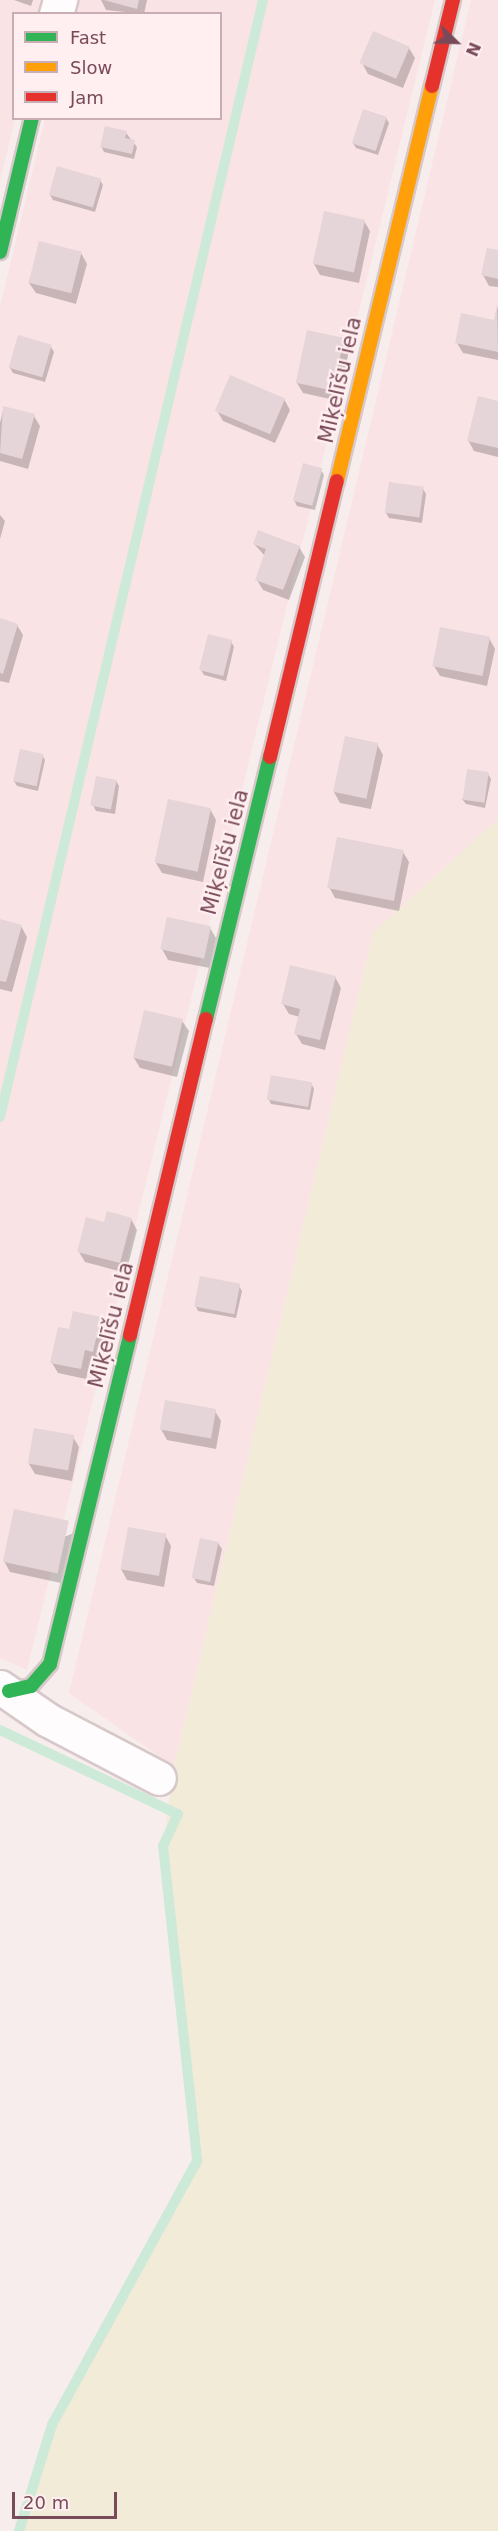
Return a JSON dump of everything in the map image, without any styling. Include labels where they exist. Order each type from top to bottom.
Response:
[{"type":"street","name":"Miķelīšu iela","points":[[4,1689],[31,1686],[50,1664],[453,0]]},
{"type":"street","points":[[0,252],[32,120]]},
{"type":"street","points":[[4,1689],[48,1720],[159,1778]]},
{"type":"shaded area","points":[[0,0],[43,0],[40,12],[12,12],[12,120],[15,120],[0,181]]},
{"type":"shaded area","points":[[73,0],[435,0],[27,1670],[0,1658],[0,306],[45,120],[222,120],[222,12],[70,12]]},
{"type":"shaded area","points":[[471,0],[498,0],[498,819],[373,934],[174,1767],[69,1693]]},
{"type":"shaded area","points":[[498,819],[498,2531],[19,2531],[52,2425],[197,2161],[163,1846],[174,1767],[373,933]]},
{"type":"building","points":[[104,0],[139,0],[137,9]]},
{"type":"building","points":[[373,31],[410,47],[396,79],[359,63]]},
{"type":"building","points":[[363,109],[387,117],[376,151],[352,143]]},
{"type":"building","points":[[105,126],[127,131],[125,138],[135,140],[132,154],[100,147]]},
{"type":"building","points":[[57,166],[101,179],[93,208],[49,195]]},
{"type":"building","points":[[324,211],[365,220],[354,273],[313,264]]},
{"type":"building","points":[[39,241],[82,252],[71,293],[29,283]]},
{"type":"building","points":[[487,248],[498,250],[498,279],[481,275]]},
{"type":"building","points":[[497,304],[498,352],[455,343],[461,313],[494,320]]},
{"type":"building","points":[[307,330],[344,338],[333,391],[296,383]]},
{"type":"building","points":[[18,335],[52,345],[42,377],[9,368]]},
{"type":"building","points":[[230,375],[285,398],[270,434],[215,411]]},
{"type":"building","points":[[478,396],[498,401],[498,448],[467,441]]},
{"type":"building","points":[[3,406],[35,414],[22,459],[0,453]]},
{"type":"building","points":[[303,463],[322,468],[312,506],[293,501]]},
{"type":"building","points":[[389,482],[424,487],[419,518],[385,513]]},
{"type":"building","points":[[258,530],[300,546],[283,590],[255,580],[266,549],[253,544]]},
{"type":"building","points":[[0,618],[18,624],[3,674],[0,673]]},
{"type":"building","points":[[440,627],[490,637],[482,676],[432,666]]},
{"type":"building","points":[[208,634],[232,640],[223,676],[199,670]]},
{"type":"building","points":[[345,736],[378,743],[366,799],[333,792]]},
{"type":"building","points":[[20,749],[43,754],[37,786],[13,781]]},
{"type":"building","points":[[467,769],[489,772],[484,803],[463,800]]},
{"type":"building","points":[[96,776],[117,780],[111,809],[90,805]]},
{"type":"building","points":[[168,799],[211,808],[198,872],[154,863]]},
{"type":"building","points":[[337,837],[404,850],[394,901],[327,888]]},
{"type":"building","points":[[167,917],[211,926],[204,959],[160,949]]},
{"type":"building","points":[[0,919],[22,925],[6,982],[0,981]]},
{"type":"building","points":[[290,965],[336,976],[320,1040],[294,1034],[300,1009],[281,1004]]},
{"type":"building","points":[[144,1010],[183,1019],[172,1067],[133,1058]]},
{"type":"building","points":[[271,1075],[312,1082],[308,1107],[267,1100]]},
{"type":"building","points":[[107,1211],[132,1218],[120,1263],[77,1252],[86,1217],[104,1222]]},
{"type":"building","points":[[200,1276],[240,1284],[234,1314],[194,1306]]},
{"type":"building","points":[[73,1311],[101,1317],[93,1352],[85,1350],[81,1369],[50,1363],[58,1327],[69,1329]]},
{"type":"building","points":[[165,1400],[216,1409],[211,1439],[160,1430]]},
{"type":"building","points":[[34,1428],[74,1435],[68,1471],[28,1463]]},
{"type":"building","points":[[14,1509],[69,1521],[58,1573],[3,1562]]},
{"type":"building","points":[[128,1527],[166,1534],[159,1576],[121,1569]]},
{"type":"building","points":[[200,1538],[219,1542],[210,1582],[191,1578]]},
{"type":"waterway","points":[[0,1117],[263,0]]},
{"type":"waterway","points":[[0,1730],[178,1814],[163,1846],[197,2161],[52,2425],[19,2531]]},
{"type":"traffic: fast","points":[[0,252],[32,120]]},
{"type":"traffic: fast","points":[[206,1019],[270,757]]},
{"type":"traffic: fast","points":[[9,1691],[31,1686],[50,1664],[130,1335]]},
{"type":"traffic: slow","points":[[337,481],[432,86]]},
{"type":"traffic: jam","points":[[432,86],[453,0]]},
{"type":"traffic: jam","points":[[270,757],[337,481]]},
{"type":"traffic: jam","points":[[130,1335],[206,1019]]}]
